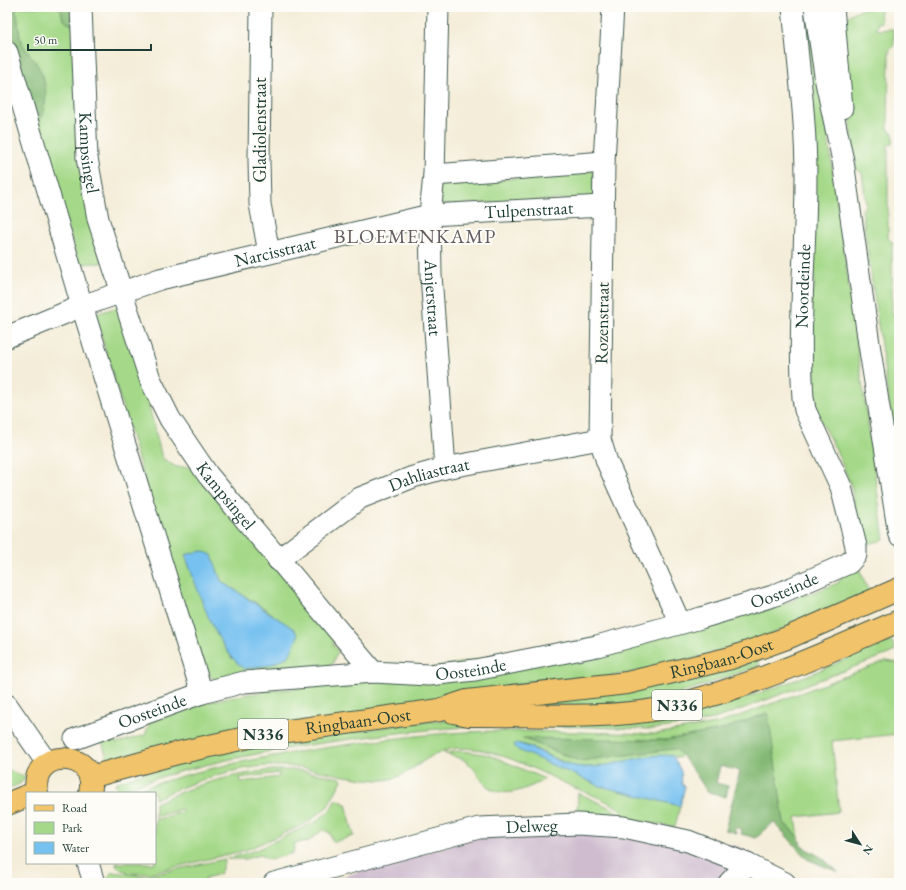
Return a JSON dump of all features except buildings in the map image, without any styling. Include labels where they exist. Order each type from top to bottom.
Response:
[{"type":"main road","name":"Ringbaan-Oost","points":[[90,785],[178,752],[259,734],[440,710],[467,701],[627,683],[716,662],[774,643],[899,589]]},
{"type":"main road","name":"Ringbaan-Oost","points":[[440,710],[469,715],[629,713],[661,709],[695,700],[777,673],[899,621]]},
{"type":"main road","name":"N336","points":[[47,763],[56,759],[74,760],[82,765],[90,785]]},
{"type":"main road","points":[[34,792],[38,776],[47,763]]},
{"type":"main road","points":[[7,804],[26,796]]},
{"type":"street","name":"Kampsingel","points":[[81,7],[87,158],[98,219],[150,379],[170,419],[208,475],[373,672]]},
{"type":"street","name":"Gladiolenstraat","points":[[261,7],[259,160],[260,204],[269,253]]},
{"type":"street","name":"Anjerstraat","points":[[438,7],[434,175],[430,215],[431,275],[445,468]]},
{"type":"street","name":"Rozenstraat","points":[[613,7],[604,162],[600,439],[607,462],[680,623]]},
{"type":"street","name":"Noordeinde","points":[[793,7],[803,112],[806,176],[803,246],[803,398],[805,410],[841,487],[856,546],[856,555]]},
{"type":"street","points":[[815,7],[826,82],[843,161],[869,344],[899,535]]},
{"type":"street","points":[[833,7],[840,73],[843,161]]},
{"type":"street","points":[[7,52],[82,306],[202,693]]},
{"type":"street","points":[[434,175],[604,162]]},
{"type":"street","name":"Tulpenstraat","points":[[430,215],[603,206]]},
{"type":"street","name":"Narcisstraat","points":[[122,294],[160,279],[430,215]]},
{"type":"street","points":[[7,337],[82,306],[122,294]]},
{"type":"street","name":"Dahliastraat","points":[[278,560],[360,498],[413,477],[445,468],[600,439]]},
{"type":"street","name":"Oosteinde","points":[[75,739],[202,693],[244,682],[373,672],[429,675],[475,670],[596,646],[773,596],[838,570],[849,563],[856,555]]},
{"type":"street","points":[[7,705],[47,763]]},
{"type":"street","name":"Delweg","points":[[274,883],[479,828],[578,824],[624,827],[688,841],[747,864],[785,883]]},
{"type":"street","points":[[88,864],[94,883]]},
{"type":"street","points":[[729,883],[747,864]]},
{"type":"shaded area","points":[[520,825],[738,846],[803,883],[320,883]]},
{"type":"green space","points":[[7,7],[14,7],[22,43],[36,63],[43,78],[46,94],[44,110],[38,125],[7,21]]},
{"type":"green space","points":[[14,7],[60,7],[63,19],[73,25],[102,263],[79,264],[38,125],[44,110],[46,94],[43,78],[36,63],[22,43]]},
{"type":"green space","points":[[60,7],[73,7],[73,25],[65,21]]},
{"type":"green space","points":[[799,7],[810,7],[884,540],[867,544],[860,540],[851,485],[837,452],[818,416],[814,380],[813,320],[808,316],[808,295],[814,290],[814,210],[805,77],[810,72],[806,24],[801,21]]},
{"type":"green space","points":[[880,8],[881,22],[877,23],[877,30],[894,29],[894,45],[889,51],[888,129],[893,133],[893,142],[888,146],[888,238],[892,242],[892,312],[898,321],[899,474],[862,210],[866,204],[862,173],[856,169],[848,96],[843,23],[850,14],[854,12],[864,9]]},
{"type":"green space","points":[[594,171],[595,198],[442,205],[438,198],[439,185]]},
{"type":"green space","points":[[118,307],[160,403],[149,406],[162,458],[176,467],[190,467],[336,640],[332,643],[338,651],[332,665],[216,680],[207,674],[206,669],[201,670],[95,314]],"holes":[[[202,551],[218,572],[221,581],[273,614],[232,659],[210,617],[185,555]]]},
{"type":"green space","points":[[858,566],[869,592],[772,634],[670,666],[108,762],[102,741],[111,739],[117,743],[145,735],[150,722],[198,705],[230,697],[268,691],[350,683],[750,610],[757,613],[795,600],[800,593],[807,595],[838,583],[843,575]]},
{"type":"green space","points":[[892,641],[895,650],[891,653],[707,721],[654,729],[509,726],[447,728],[406,732],[323,743],[245,756],[168,775],[118,791],[115,783],[161,766],[216,753],[417,722],[696,711],[766,691],[812,674],[879,644]]},
{"type":"green space","points":[[758,659],[759,666],[661,700],[615,705],[465,706]]},
{"type":"green space","points":[[886,661],[899,663],[899,734],[832,741],[839,812],[796,817],[799,837],[784,823],[767,713],[721,730],[666,740],[524,739],[579,761],[673,748],[677,749],[682,755],[679,758],[669,756],[646,757],[595,767],[584,767],[566,763],[529,746],[514,744],[516,748],[600,786],[680,806],[675,827],[627,819],[622,811],[610,803],[532,768],[490,752],[466,748],[456,748],[441,752],[431,756],[398,777],[388,779],[378,780],[357,778],[295,767],[277,766],[241,769],[205,779],[156,799],[156,792],[132,792],[180,777],[232,764],[311,750],[400,738],[463,732],[504,731],[656,734],[720,723]]},
{"type":"green space","points":[[768,713],[784,823],[799,837],[801,846],[821,857],[838,872],[807,859],[774,822],[756,838],[741,834],[742,831],[737,827],[734,831],[737,833],[725,830],[740,771],[720,766],[716,783],[728,786],[726,797],[706,791],[692,769],[675,749],[579,761],[523,738],[666,740],[721,730]]},
{"type":"green space","points":[[463,751],[490,755],[545,779],[515,792],[499,792],[491,789],[485,784],[470,764],[462,759],[444,753]]},
{"type":"green space","points":[[7,770],[26,777],[21,783],[7,790]]},
{"type":"green space","points":[[273,770],[297,770],[341,778],[342,780],[328,806],[307,823],[246,850],[150,873],[128,872],[117,867],[116,864],[156,864],[156,820],[182,812],[181,809],[156,817],[156,803],[213,781],[243,774]],"holes":[[[279,773],[279,777],[241,782],[240,778]]]},
{"type":"green space","points":[[578,793],[613,809],[623,818],[577,815]]},
{"type":"green space","points":[[336,799],[346,804],[354,836],[333,842],[329,832],[322,830],[309,841],[295,843],[293,853],[270,860],[260,855],[244,859],[227,859],[256,850],[317,821],[330,810]]},
{"type":"green space","points":[[225,859],[220,874],[205,878],[206,883],[109,883],[108,877],[112,872],[145,876]]},
{"type":"water","points":[[202,551],[212,555],[221,581],[294,629],[298,636],[289,656],[270,665],[244,669],[233,658],[215,631],[208,616],[185,555]]},
{"type":"water","points":[[516,743],[573,766],[582,767],[593,767],[652,756],[673,756],[681,771],[682,785],[685,786],[680,806],[600,786],[518,750],[514,746]]},
{"type":"district","name":"BLOEMENKAMP","points":[[415,236]]}]
